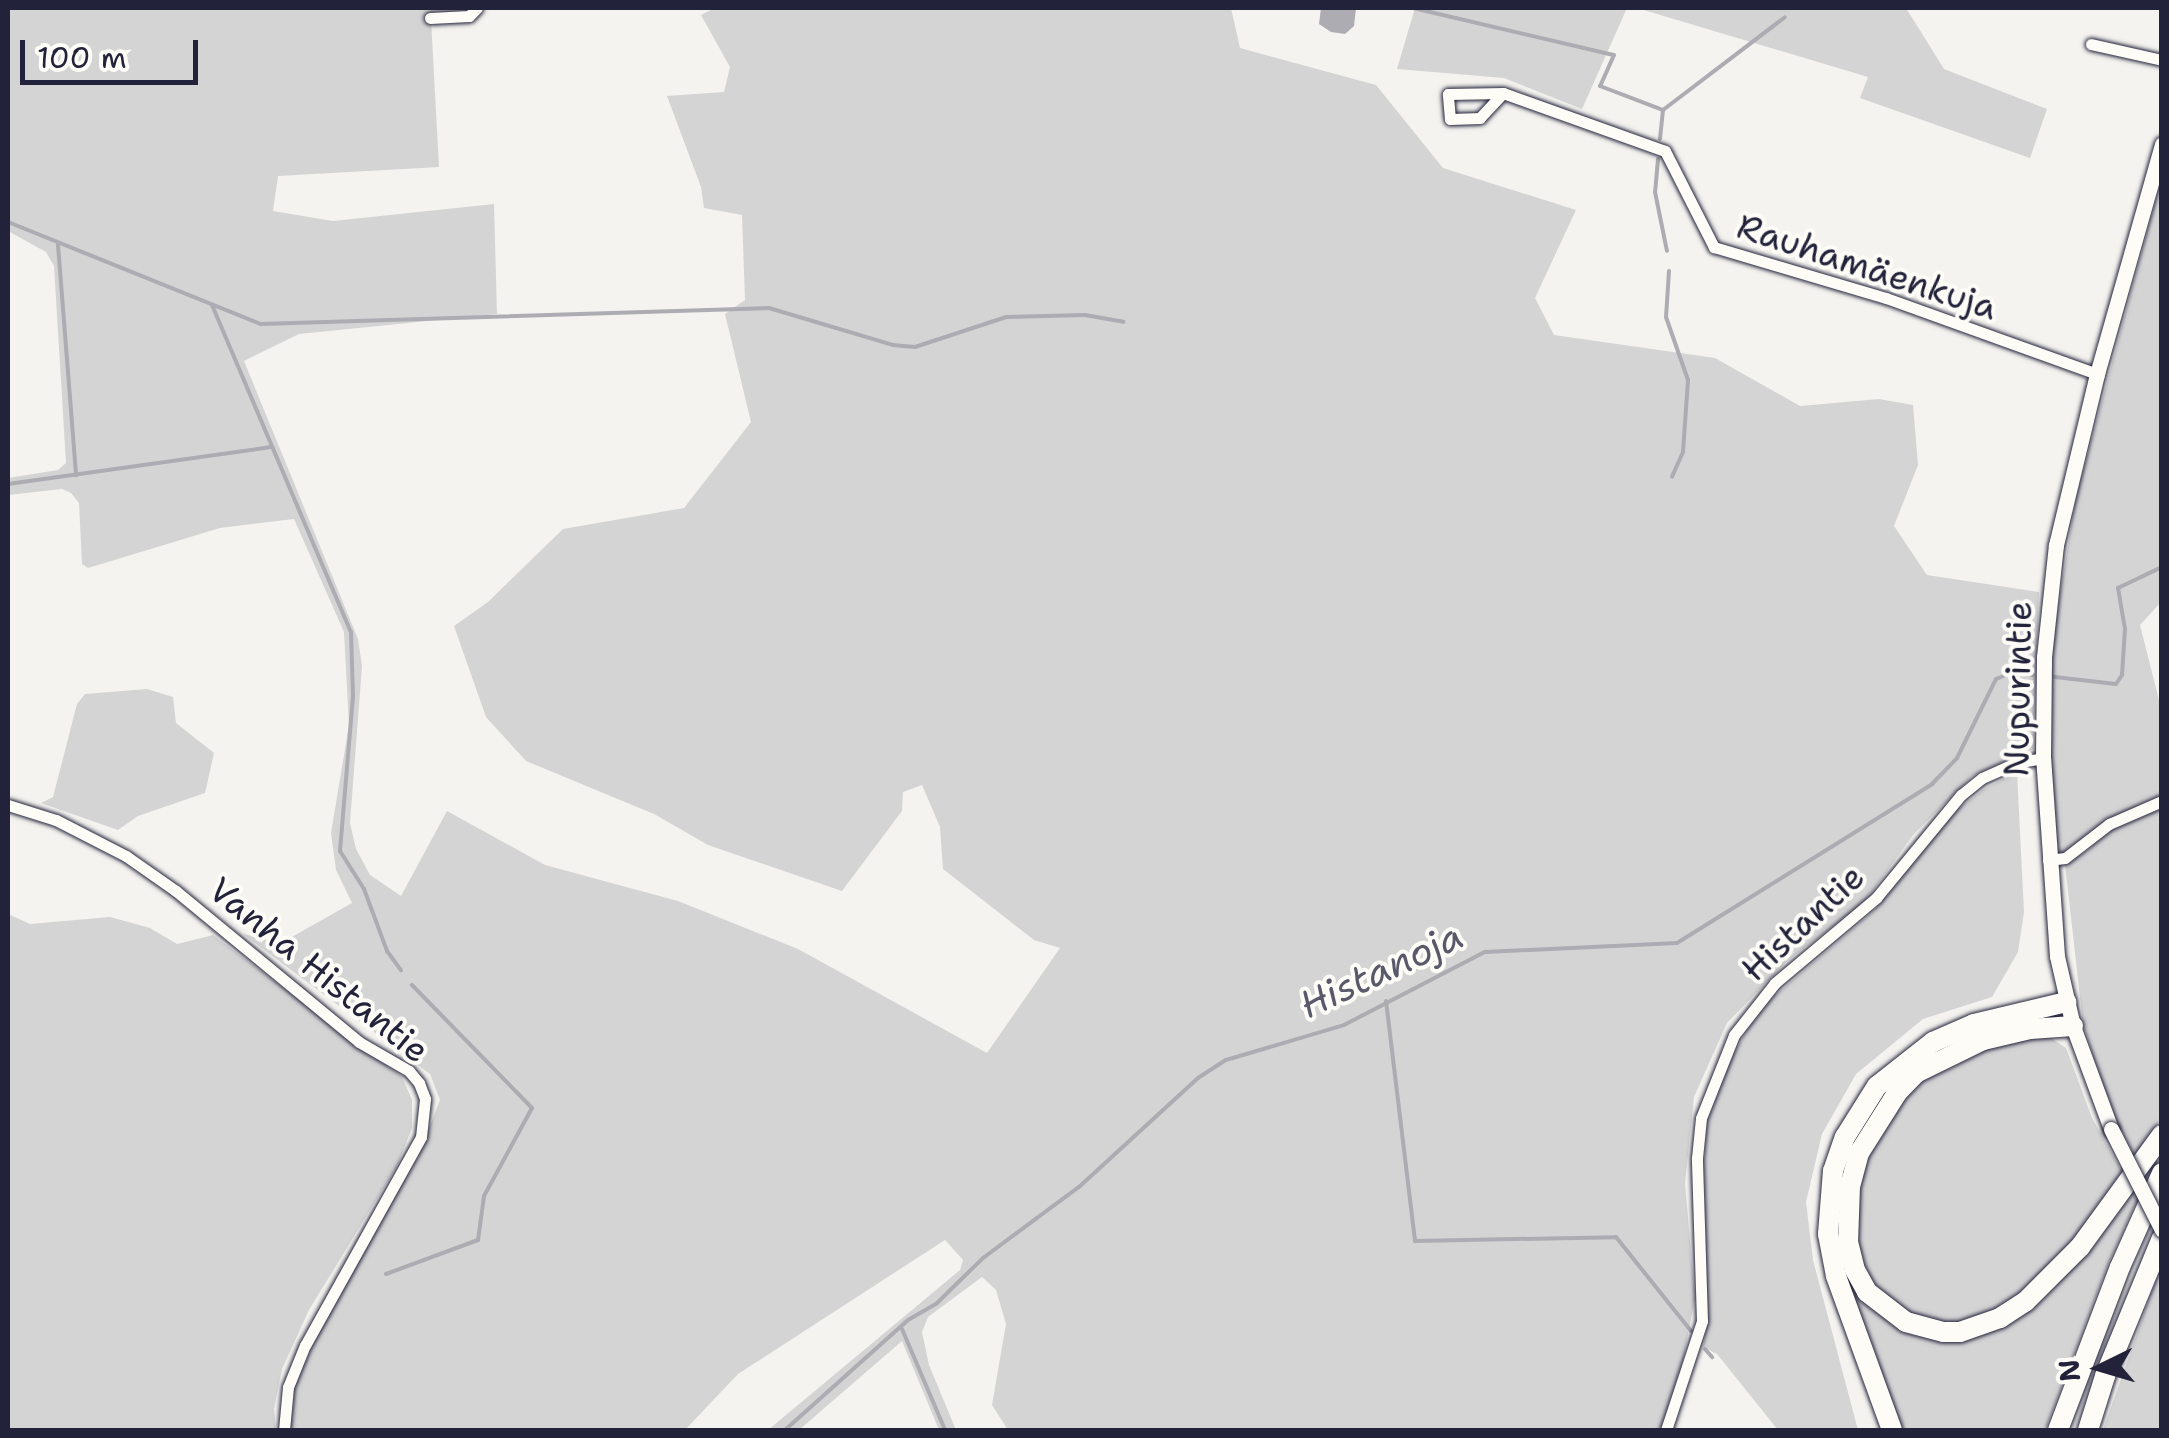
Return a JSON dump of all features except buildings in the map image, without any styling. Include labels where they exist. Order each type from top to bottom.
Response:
[{"type":"highway","points":[[1892,1430],[1836,1276],[1828,1234],[1833,1171],[1845,1138],[1877,1086],[1933,1042],[1974,1024],[2066,1002]]},
{"type":"highway","points":[[2073,1026],[2030,1029],[1984,1040],[1946,1055],[1916,1074],[1897,1094],[1859,1153],[1850,1186],[1848,1242],[1866,1292],[1906,1322],[1943,1332],[1960,1332],[2000,1318],[2037,1292],[2080,1248],[2162,1134]]},
{"type":"highway","points":[[2058,1430],[2120,1267],[2162,1173]]},
{"type":"highway","points":[[2088,1430],[2105,1376],[2162,1238]]},
{"type":"main road","name":"Nupurintie","points":[[2162,144],[2097,374],[2056,545],[2048,605],[2043,758],[2048,860],[2066,1002],[2112,1129],[2162,1230]]},
{"type":"street","points":[[430,18],[469,16],[477,8]]},
{"type":"street","points":[[2092,44],[2162,60]]},
{"type":"street","name":"Rauhamäenkuja","points":[[1503,93],[1480,118],[1450,119],[1448,94],[1503,93],[1665,151],[1714,247],[1886,298],[2097,374]]},
{"type":"street","name":"Histantie","points":[[1666,1430],[1702,1320],[1697,1158],[1701,1118],[1734,1035],[1775,983],[1869,906],[1961,795],[1982,778],[2015,763],[2043,758]]},
{"type":"street","points":[[2048,860],[2065,858],[2109,824],[2162,801]]},
{"type":"street","name":"Vanha Histantie","points":[[8,805],[56,820],[126,856],[176,890],[359,1042],[409,1071],[419,1083],[426,1099],[420,1138],[304,1345],[288,1386],[284,1430]]},
{"type":"shaded area","points":[[8,8],[477,8],[469,16],[431,19],[439,167],[278,176],[273,211],[333,221],[494,204],[497,314],[299,334],[244,361],[358,639],[362,666],[350,823],[356,849],[370,875],[401,896],[447,811],[545,865],[678,901],[798,949],[987,1053],[1060,948],[1034,940],[943,869],[940,827],[922,785],[903,792],[902,811],[842,891],[708,845],[654,814],[526,761],[486,717],[454,626],[488,602],[563,529],[684,508],[751,422],[725,314],[745,300],[742,215],[704,208],[701,187],[667,96],[724,92],[730,67],[701,15],[715,8],[1231,8],[1240,48],[1376,85],[1443,168],[1576,210],[1535,298],[1554,335],[1715,358],[1800,406],[1879,399],[1913,405],[1918,465],[1894,526],[1927,575],[2039,592],[2033,749],[1972,776],[1913,835],[1864,903],[1787,961],[1727,1023],[1694,1097],[1685,1183],[1695,1298],[1679,1381],[1660,1430],[1008,1430],[992,1405],[1006,1324],[996,1290],[982,1277],[928,1317],[922,1332],[929,1365],[956,1430],[939,1430],[902,1341],[799,1430],[768,1430],[960,1270],[963,1260],[945,1240],[738,1374],[685,1430],[290,1430],[291,1392],[336,1294],[417,1159],[440,1100],[430,1074],[243,934],[276,941],[290,938],[352,903],[336,870],[331,833],[349,725],[344,632],[294,519],[220,528],[88,568],[82,564],[79,503],[71,493],[62,489],[8,495],[8,478],[58,470],[66,463],[54,266],[46,252],[8,231]]},
{"type":"shaded area","points":[[1321,8],[1356,8],[1354,26],[1345,34],[1331,32],[1319,24]]},
{"type":"shaded area","points":[[1415,8],[1627,8],[1582,109],[1504,78],[1397,69]]},
{"type":"shaded area","points":[[1637,8],[1906,8],[1944,69],[2047,109],[2030,158],[1860,98],[1868,77]]},
{"type":"shaded area","points":[[2161,181],[2162,601],[2140,625],[2161,708],[2161,798],[2064,854],[2056,852],[2051,756],[2052,651],[2076,498]]},
{"type":"shaded area","points":[[147,689],[173,697],[176,723],[214,753],[205,793],[138,816],[118,830],[41,803],[53,797],[77,704],[85,694]]},
{"type":"shaded area","points":[[2017,772],[2024,912],[2018,952],[1992,997],[1923,1019],[1856,1074],[1822,1134],[1806,1202],[1813,1260],[1858,1430],[1778,1430],[1717,1354],[1703,1347],[1708,1318],[1704,1169],[1707,1120],[1726,1067],[1760,1008],[1873,912],[1949,816],[1984,789]]},
{"type":"shaded area","points":[[2161,807],[2161,1118],[2136,1159],[2108,1102],[2083,1024],[2065,864],[2087,851],[2108,830]]},
{"type":"shaded area","points":[[8,914],[30,924],[110,917],[150,928],[177,944],[213,935],[402,1077],[412,1100],[412,1128],[397,1166],[309,1310],[282,1369],[274,1409],[276,1430],[8,1430]]},
{"type":"shaded area","points":[[2052,1014],[2052,1018],[1988,1033],[1872,1115],[1843,1255],[1909,1330],[2004,1322],[2157,1155],[2108,1264],[2045,1430],[1897,1430],[1837,1257],[1840,1169],[1869,1105],[1935,1047]]},
{"type":"shaded area","points":[[2048,1036],[2066,1048],[2092,1118],[2125,1177],[2032,1290],[1994,1315],[1950,1326],[1906,1316],[1870,1287],[1851,1227],[1853,1189],[1884,1117],[1932,1070],[1997,1042]]},
{"type":"shaded area","points":[[2161,1266],[2161,1430],[2103,1430]]},
{"type":"waterway","points":[[1413,8],[1614,55],[1600,86],[1663,110],[1660,139]]},
{"type":"waterway","points":[[1663,110],[1785,17]]},
{"type":"waterway","points":[[1658,159],[1655,192],[1667,251]]},
{"type":"waterway","points":[[8,222],[261,324],[769,308],[893,345],[915,347],[1006,317],[1085,315],[1123,322]]},
{"type":"waterway","points":[[58,245],[76,475]]},
{"type":"waterway","points":[[1669,271],[1666,317],[1688,380],[1683,452],[1672,477]]},
{"type":"waterway","points":[[212,305],[351,632],[353,696],[340,851],[364,889],[387,951],[401,970]]},
{"type":"waterway","points":[[8,484],[272,447]]},
{"type":"waterway","name":"Histanoja","points":[[2055,677],[2116,684],[2122,675],[2125,629],[2118,588],[2162,567]]},
{"type":"waterway","name":"Histanoja","points":[[785,1430],[908,1320],[936,1304],[983,1258],[1079,1187],[1198,1078],[1226,1060],[1344,1025],[1485,952],[1677,943],[1932,784],[1957,758],[1996,679],[2011,673],[2033,675]]},
{"type":"waterway","points":[[386,1274],[478,1240],[484,1196],[532,1108],[412,985]]},
{"type":"waterway","points":[[1386,1001],[1415,1241],[1616,1237],[1691,1331]]},
{"type":"waterway","points":[[902,1329],[945,1430]]},
{"type":"waterway","points":[[1705,1349],[1712,1357]]}]
